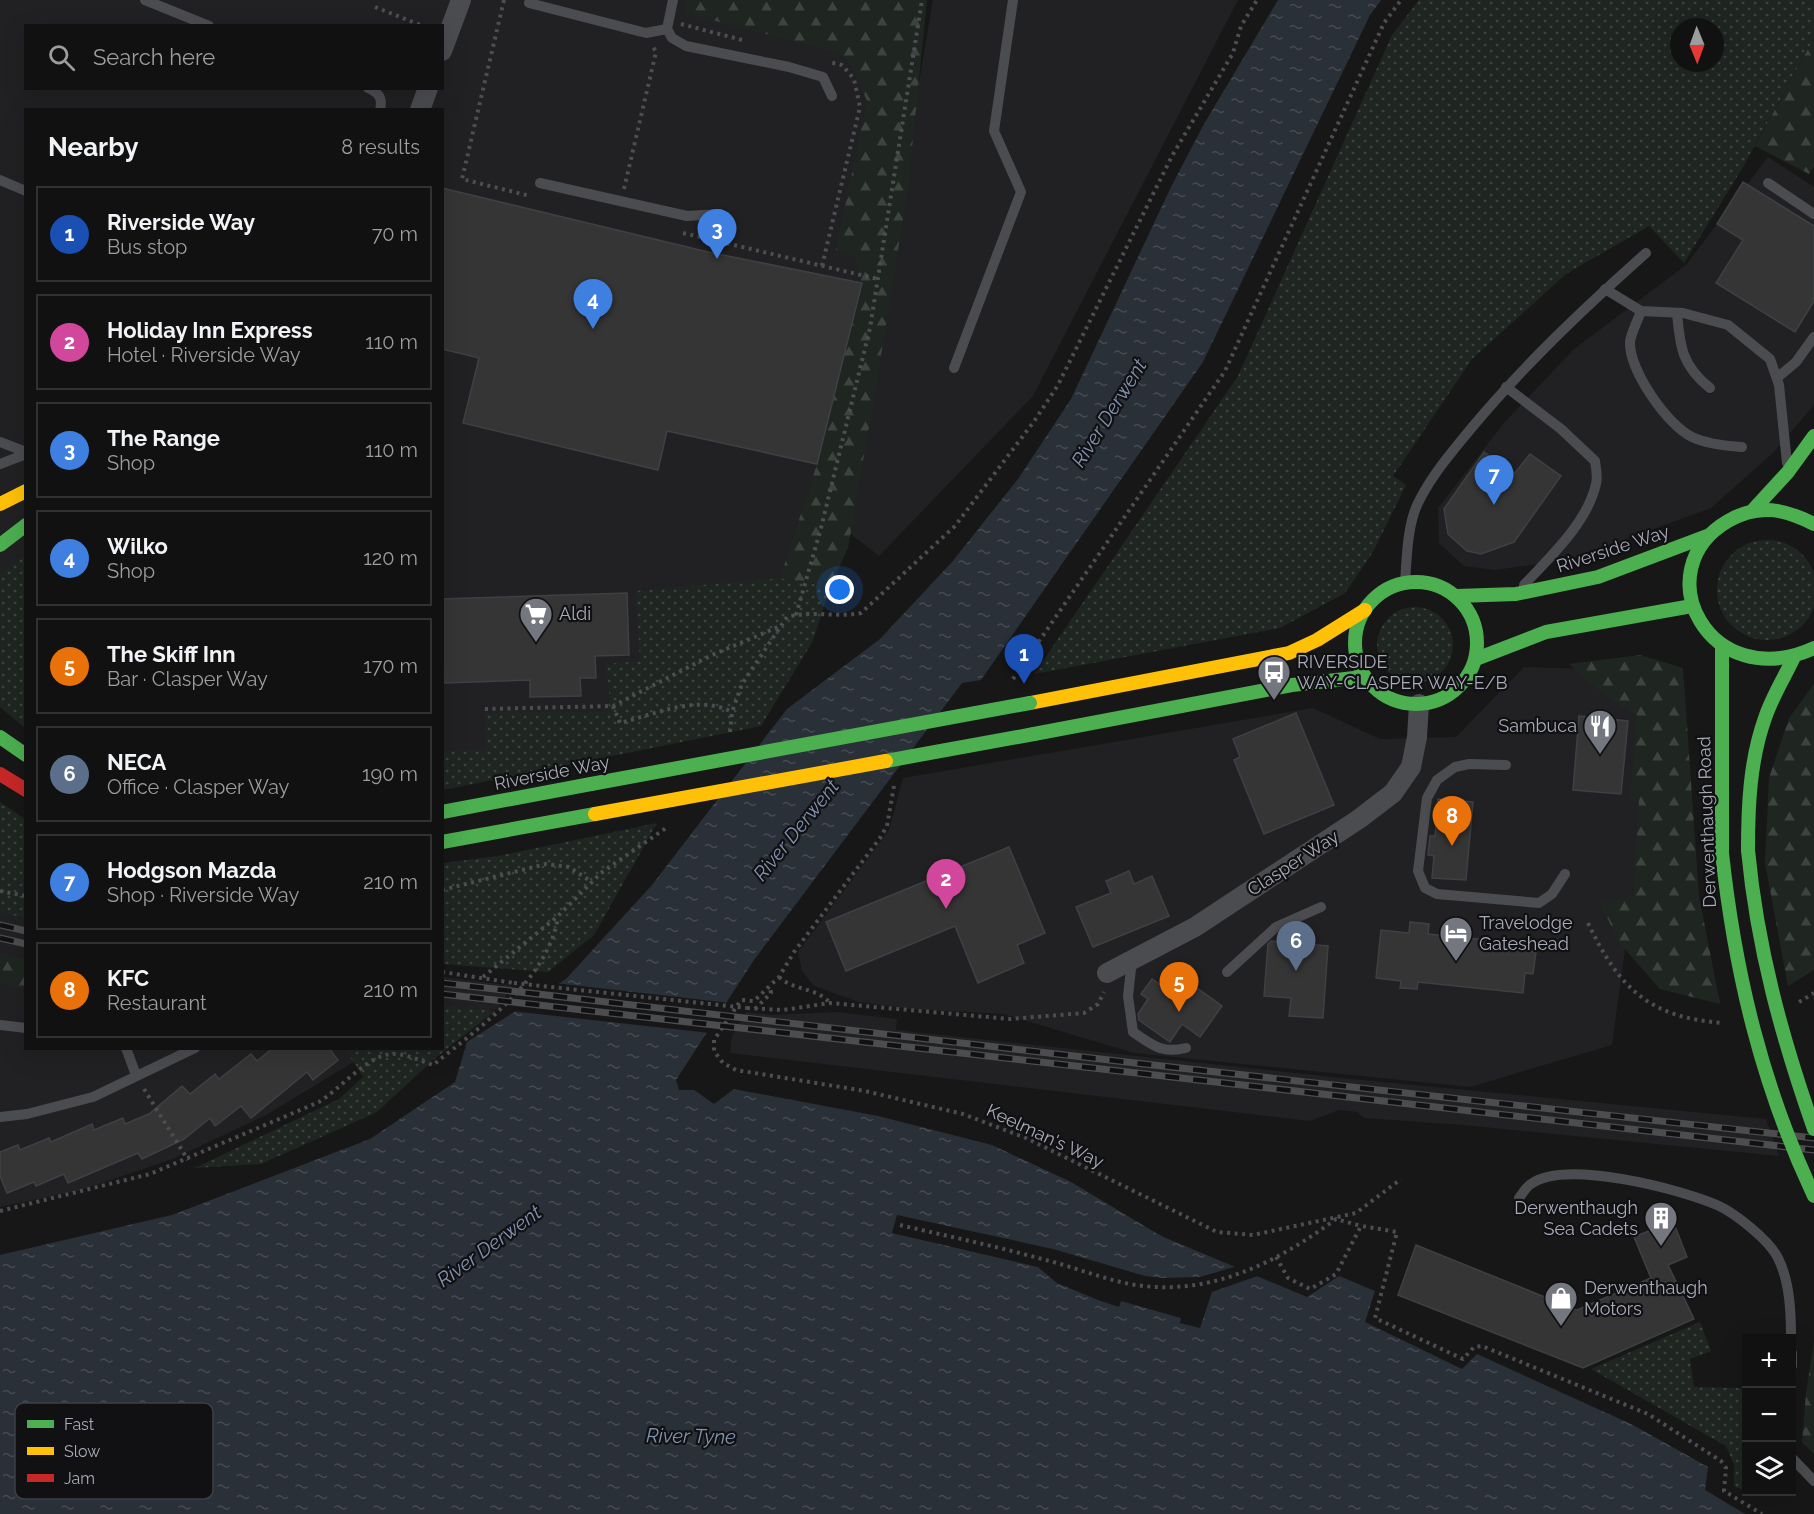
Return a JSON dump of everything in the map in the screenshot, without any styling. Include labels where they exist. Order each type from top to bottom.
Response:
[{"type":"main road","points":[[1754,509],[1788,472],[1814,436]]},
{"type":"main road","points":[[0,504],[24,491]]},
{"type":"main road","points":[[1814,524],[1801,514],[1779,509],[1754,509],[1727,518],[1707,536],[1696,553],[1690,580],[1692,606],[1710,638],[1722,648],[1747,657],[1792,659],[1814,648]]},
{"type":"main road","points":[[0,545],[24,527]]},
{"type":"main road","name":"Riverside Way","points":[[1457,596],[1516,594],[1598,577],[1707,536]]},
{"type":"main road","points":[[1406,582],[1437,586],[1457,596],[1470,614],[1478,637],[1476,659],[1467,678],[1450,695],[1419,704],[1400,703],[1387,698],[1363,677],[1356,656],[1356,632],[1365,610],[1380,594],[1406,582]]},
{"type":"main road","points":[[1476,659],[1546,632],[1692,606]]},
{"type":"main road","name":"Riverside Way","points":[[444,812],[1289,653],[1317,640],[1365,610]]},
{"type":"main road","name":"Derwenthaugh Road","points":[[1722,648],[1722,853],[1728,921],[1748,1014],[1772,1091],[1814,1196]]},
{"type":"main road","points":[[1792,659],[1765,717],[1754,756],[1750,784],[1748,850],[1755,918],[1773,1003],[1814,1129]]},
{"type":"main road","points":[[444,843],[1292,685],[1363,677]]},
{"type":"main road","points":[[0,737],[24,754]]},
{"type":"main road","points":[[0,774],[24,789]]},
{"type":"street","points":[[444,46],[461,0]]},
{"type":"street","points":[[421,108],[427,90]]},
{"type":"street","name":"Clasper Way","points":[[1107,973],[1195,927],[1359,819],[1393,793],[1410,767],[1417,737],[1419,704]]},
{"type":"lane","points":[[145,0],[204,24]]},
{"type":"lane","points":[[673,0],[667,28],[672,38],[686,46],[789,67],[823,77],[832,96]]},
{"type":"lane","points":[[954,368],[1021,192],[994,131],[1012,0]]},
{"type":"lane","points":[[529,3],[646,33],[667,28]]},
{"type":"lane","points":[[371,90],[380,95],[380,108]]},
{"type":"lane","points":[[0,180],[24,190]]},
{"type":"lane","points":[[540,183],[687,216],[720,214]]},
{"type":"lane","points":[[1768,183],[1814,214]]},
{"type":"lane","points":[[1406,582],[1407,550],[1418,503],[1443,464],[1506,387],[1605,289],[1646,253]]},
{"type":"lane","points":[[1605,289],[1641,311],[1677,313],[1728,325],[1770,359],[1778,382],[1788,472]]},
{"type":"lane","points":[[1641,311],[1630,343],[1641,379],[1665,417],[1692,437],[1720,445],[1742,447]]},
{"type":"lane","points":[[1677,313],[1683,356],[1694,376],[1710,388]]},
{"type":"lane","points":[[1778,382],[1814,337]]},
{"type":"lane","points":[[1506,387],[1561,429],[1595,461],[1597,481],[1590,503],[1560,546],[1516,594]]},
{"type":"lane","points":[[0,442],[24,452]]},
{"type":"lane","points":[[0,464],[24,454]]},
{"type":"lane","points":[[1506,765],[1469,764],[1455,767],[1437,780],[1427,798],[1419,871],[1425,888],[1437,894],[1539,903],[1552,894],[1565,874]]},
{"type":"lane","points":[[1227,972],[1276,927],[1321,907]]},
{"type":"lane","points":[[1132,960],[1128,996],[1132,1032],[1153,1046],[1169,1052],[1186,1048]]},
{"type":"lane","points":[[0,1026],[24,1028]]},
{"type":"lane","points":[[127,1050],[136,1075]]},
{"type":"lane","points":[[0,1117],[27,1114],[93,1097],[191,1050]]},
{"type":"lane","points":[[1519,1198],[1532,1183],[1564,1174],[1624,1179],[1680,1192],[1718,1206],[1748,1225],[1778,1257],[1790,1306],[1791,1334]]},
{"type":"lane","points":[[1796,1463],[1814,1481]]},
{"type":"path","points":[[922,0],[870,328],[821,528],[796,615],[813,612],[842,616],[861,613],[955,526],[999,468],[1058,385],[1172,156],[1233,52],[1241,26],[1257,0]]},
{"type":"path","points":[[1011,683],[1225,371],[1384,23],[1401,0]]},
{"type":"path","points":[[375,7],[418,24]]},
{"type":"path","points":[[692,27],[750,41]]},
{"type":"path","points":[[620,202],[656,52],[646,33]]},
{"type":"path","points":[[819,59],[842,65],[854,79],[860,107],[822,266],[878,279]]},
{"type":"path","points":[[485,709],[613,706],[710,656],[778,627]]},
{"type":"path","points":[[613,706],[620,723],[701,702],[721,706],[732,712]]},
{"type":"path","name":"Keelman's Way","points":[[896,777],[883,832],[794,952],[779,977],[754,1001],[741,1000],[714,1040],[714,1052],[723,1063],[736,1070],[865,1091],[963,1114],[1026,1138],[1217,1232],[1252,1235],[1336,1219],[1356,1213],[1401,1179]]},
{"type":"path","points":[[444,890],[546,864],[569,867],[592,882]]},
{"type":"path","points":[[0,891],[24,896]]},
{"type":"path","points":[[0,1211],[150,1174],[188,1160],[319,1102],[336,1091],[374,1058],[394,1053],[433,1065],[498,1013],[550,945],[558,916],[483,977]]},
{"type":"path","points":[[1588,922],[1618,975],[1646,1002],[1686,1017],[1729,1024]]},
{"type":"path","points":[[444,972],[514,983],[754,1009],[783,1011],[830,1003],[1010,1019],[1084,1013],[1098,1004],[1104,994],[1107,973]]},
{"type":"path","points":[[779,977],[786,983],[818,992],[830,1003]]},
{"type":"path","points":[[754,1009],[771,993],[770,986]]},
{"type":"path","points":[[1793,1006],[1814,993]]},
{"type":"path","points":[[136,1075],[188,1160]]},
{"type":"path","points":[[900,1225],[1041,1258],[1129,1284],[1166,1288],[1211,1284],[1249,1271],[1276,1257],[1336,1219],[1397,1232],[1375,1318],[1463,1359],[1474,1347],[1482,1346],[1648,1414],[1721,1461],[1726,1468],[1724,1491],[1762,1514]]},
{"type":"path","points":[[1276,1257],[1288,1278],[1310,1289],[1336,1274],[1361,1226]]},
{"type":"shaded area","points":[[0,0],[898,0],[862,283],[817,464],[780,578],[718,734],[444,756],[444,108],[24,108],[24,704],[0,673]]},
{"type":"shaded area","points":[[933,0],[1238,0],[1033,396],[879,556],[843,528]]},
{"type":"shaded area","points":[[1768,157],[1814,187],[1814,405],[1773,453],[1711,508],[1571,559],[1496,570],[1464,566],[1439,543],[1438,508],[1503,424],[1574,349],[1686,265]]},
{"type":"shaded area","points":[[1524,667],[1663,671],[1612,1045],[1470,1087],[1134,1053],[1003,1014],[910,1009],[859,1002],[814,986],[802,971],[798,952],[889,830],[903,778],[1313,708],[1380,739],[1456,737]]},
{"type":"shaded area","points":[[0,897],[24,902],[24,979],[0,975]]},
{"type":"shaded area","points":[[444,977],[513,986],[497,1009],[444,1021]]},
{"type":"shaded area","points":[[0,979],[24,983],[24,1050],[347,1050],[355,1061],[268,1114],[173,1159],[81,1190],[0,1207]]},
{"type":"shaded area","points":[[746,1012],[772,1015],[837,1012],[897,1019],[896,1030],[1342,1078],[1766,1119],[1779,1156],[1463,1125],[1364,1118],[1357,1112],[1339,1110],[1310,1121],[730,1053],[732,1036]]},
{"type":"green space","points":[[688,0],[927,0],[908,188],[879,368],[848,548],[830,587],[780,578],[817,464],[862,283],[856,257],[836,250],[867,101],[852,65],[839,53],[685,13]]},
{"type":"green space","points":[[1419,0],[1814,0],[1814,38],[1743,167],[1684,263],[1649,226],[1566,274],[1472,359],[1393,476],[1406,485],[1373,552],[1345,593],[1280,628],[1034,674],[1238,376],[1392,35]]},
{"type":"green space","points":[[1814,38],[1814,166],[1809,174],[1755,146]]},
{"type":"green space","points":[[1757,541],[1777,541],[1795,548],[1809,562],[1813,571],[1815,603],[1809,618],[1795,632],[1777,639],[1757,639],[1739,632],[1725,618],[1718,600],[1718,580],[1725,562],[1739,548]]},
{"type":"green space","points":[[24,556],[24,727],[0,707],[0,574]]},
{"type":"green space","points":[[780,578],[830,587],[813,641],[761,726],[444,790],[444,751],[486,749],[485,713],[607,712],[610,698],[605,664],[640,661],[636,591]]},
{"type":"green space","points":[[1415,607],[1429,610],[1442,618],[1450,631],[1453,645],[1450,659],[1442,672],[1429,680],[1415,683],[1401,680],[1388,672],[1380,659],[1377,645],[1380,631],[1388,618],[1401,610]]},
{"type":"green space","points":[[1640,655],[1683,668],[1699,896],[1720,1004],[1660,989],[1618,941],[1601,904],[1633,896],[1639,800],[1630,799],[1637,715],[1608,698],[1569,664]]},
{"type":"green space","points":[[1814,684],[1814,970],[1788,986],[1765,863],[1769,778],[1789,718]]},
{"type":"green space","points":[[0,802],[24,818],[24,918],[0,912]]},
{"type":"green space","points":[[657,823],[594,935],[548,972],[444,964],[444,863],[498,856]]},
{"type":"green space","points":[[0,954],[24,959],[24,989],[0,984]]},
{"type":"green space","points":[[444,1006],[495,1011],[433,1060],[377,1112],[261,1164],[195,1168],[339,1099],[363,1077],[346,1050],[444,1050]]},
{"type":"green space","points":[[1700,1322],[1711,1351],[1690,1359],[1694,1387],[1742,1388],[1742,1490],[1734,1486],[1734,1465],[1726,1446],[1591,1369]]},
{"type":"green space","points":[[1814,1341],[1814,1454],[1802,1442],[1806,1393]]},
{"type":"water","points":[[1278,0],[1381,0],[1370,15],[1203,362],[981,680],[962,683],[754,960],[676,1080],[679,1090],[694,1090],[714,1104],[734,1089],[878,1116],[992,1145],[1071,1182],[1161,1236],[1307,1297],[1339,1276],[1375,1291],[1365,1322],[1462,1369],[1477,1354],[1633,1425],[1708,1467],[1705,1490],[1745,1514],[0,1514],[0,1255],[172,1215],[370,1139],[455,1082],[467,1042],[566,979],[652,885],[787,709],[880,639],[952,562],[1018,479],[1071,399],[1171,187],[1204,124]]},
{"type":"pier","points":[[554,983],[730,1003],[710,1033],[511,1011]]},
{"type":"pier","points":[[897,1215],[1053,1249],[1145,1276],[1200,1277],[1241,1265],[1263,1274],[1212,1292],[1200,1328],[1180,1323],[1181,1318],[1121,1301],[1119,1307],[1098,1300],[1057,1283],[1038,1267],[892,1233]]},
{"type":"building","points":[[1743,182],[1814,226],[1814,301],[1795,332],[1716,283],[1743,240],[1717,224]]},
{"type":"building","points":[[444,188],[708,252],[862,283],[817,464],[667,431],[658,470],[463,423],[479,358],[444,349]]},
{"type":"building","points":[[1484,452],[1515,473],[1530,454],[1561,476],[1514,542],[1481,554],[1467,551],[1448,534],[1444,509]]},
{"type":"building","name":"Aldi","points":[[627,593],[629,655],[595,656],[596,678],[580,678],[581,696],[530,697],[530,680],[444,683],[444,599]]},
{"type":"building","points":[[1296,713],[1334,805],[1264,834],[1234,760],[1240,757],[1233,739]]},
{"type":"building","name":"Sambuca","points":[[1579,716],[1628,721],[1621,794],[1573,790]]},
{"type":"building","points":[[1438,799],[1473,802],[1466,880],[1432,878],[1434,856],[1428,855],[1430,836],[1435,836]]},
{"type":"building","points":[[1009,847],[1045,933],[1017,945],[1024,963],[978,983],[955,926],[846,971],[826,922]]},
{"type":"building","points":[[1129,871],[1134,884],[1152,876],[1169,916],[1093,947],[1076,907],[1111,893],[1106,881]]},
{"type":"building","name":"Travelodge Gateshead","points":[[1410,922],[1429,924],[1428,934],[1528,944],[1527,951],[1536,952],[1533,974],[1525,973],[1523,993],[1418,982],[1417,989],[1400,988],[1401,981],[1376,978],[1381,930],[1409,933]]},
{"type":"building","points":[[1271,941],[1328,946],[1323,1018],[1289,1016],[1291,998],[1264,996],[1268,944]]},
{"type":"building","points":[[1176,973],[1222,1006],[1200,1037],[1182,1024],[1170,1042],[1139,1020],[1138,1014],[1148,999],[1141,994],[1152,979],[1165,988]]},
{"type":"building","points":[[271,1050],[330,1050],[338,1060],[313,1080],[307,1072],[251,1118],[241,1106],[215,1126],[210,1118],[184,1139],[142,1159],[138,1153],[68,1183],[64,1174],[36,1186],[34,1182],[7,1193],[0,1176],[0,1152],[18,1145],[20,1150],[49,1138],[51,1142],[92,1124],[94,1130],[123,1118],[125,1124],[149,1114],[182,1086],[190,1094],[215,1074],[219,1079],[251,1054],[257,1061]]},
{"type":"building","points":[[1673,1221],[1687,1257],[1668,1265],[1694,1319],[1583,1368],[1398,1295],[1416,1245],[1577,1310],[1651,1278],[1634,1237]]},
{"type":"railway","points":[[0,925],[24,931]]},
{"type":"railway","points":[[0,938],[24,944]]},
{"type":"railway","points":[[444,983],[1814,1138]]},
{"type":"railway","points":[[444,994],[1814,1150]]},
{"type":"traffic: fast","points":[[1754,509],[1788,472],[1814,436]]},
{"type":"traffic: fast","points":[[1814,524],[1771,510],[1739,515],[1728,521],[1703,542],[1691,568],[1691,595],[1700,621],[1718,642],[1744,655],[1777,658],[1814,648]]},
{"type":"traffic: fast","points":[[0,545],[24,527]]},
{"type":"traffic: fast","points":[[1457,596],[1516,594],[1598,577],[1707,536]]},
{"type":"traffic: fast","points":[[1416,582],[1439,587],[1450,592],[1459,600],[1467,609],[1472,620],[1477,643],[1472,666],[1467,677],[1459,686],[1450,694],[1439,699],[1416,704],[1393,699],[1382,694],[1373,686],[1365,677],[1360,666],[1355,643],[1360,620],[1365,609],[1373,600],[1382,592],[1393,587],[1416,582]]},
{"type":"traffic: fast","points":[[1476,659],[1546,632],[1692,606]]},
{"type":"traffic: fast","points":[[1722,648],[1722,853]]},
{"type":"traffic: fast","points":[[1748,850],[1749,800],[1756,750],[1768,710],[1793,659]]},
{"type":"traffic: fast","points":[[1034,734],[1292,685],[1363,677]]},
{"type":"traffic: fast","points":[[591,784],[1030,703]]},
{"type":"traffic: fast","points":[[886,761],[1034,734]]},
{"type":"traffic: fast","points":[[0,737],[24,754]]},
{"type":"traffic: fast","points":[[444,812],[591,784]]},
{"type":"traffic: fast","points":[[444,842],[595,814]]},
{"type":"traffic: fast","points":[[1748,850],[1758,922],[1772,992],[1791,1061],[1814,1129]]},
{"type":"traffic: fast","points":[[1722,853],[1735,942],[1753,1028],[1780,1113],[1814,1196]]},
{"type":"traffic: slow","points":[[0,504],[24,492]]},
{"type":"traffic: slow","points":[[1030,703],[1289,653],[1317,640],[1365,610]]},
{"type":"traffic: slow","points":[[595,814],[886,761]]},
{"type":"traffic: jam","points":[[0,774],[24,789]]},
{"type":"place","name":"The Range","points":[[717,259]]},
{"type":"place","name":"Wilko","points":[[593,329]]},
{"type":"place","name":"Hodgson Mazda","points":[[1494,505]]},
{"type":"place","name":"Aldi","points":[[536,643]]},
{"type":"place","name":"Riverside Way","points":[[1024,684]]},
{"type":"place","name":"RIVERSIDE WAY-CLASPER WAY-E/B","points":[[1274,701]]},
{"type":"place","name":"Sambuca","points":[[1600,755]]},
{"type":"place","name":"KFC","points":[[1452,846]]},
{"type":"place","name":"Holiday Inn Express","points":[[946,909]]},
{"type":"place","name":"Travelodge Gateshead","points":[[1456,962]]},
{"type":"place","name":"NECA","points":[[1296,971]]},
{"type":"place","name":"The Skiff Inn","points":[[1179,1012]]},
{"type":"place","name":"Derwenthaugh Sea Cadets","points":[[1661,1247]]},
{"type":"place","name":"Derwenthaugh Motors","points":[[1561,1327]]},
{"type":"water label","name":"River Derwent","points":[[1109,413]]},
{"type":"water label","name":"River Derwent","points":[[796,830]]},
{"type":"water label","name":"River Derwent","points":[[489,1246]]},
{"type":"water label","name":"River Tyne","points":[[691,1436]]}]
